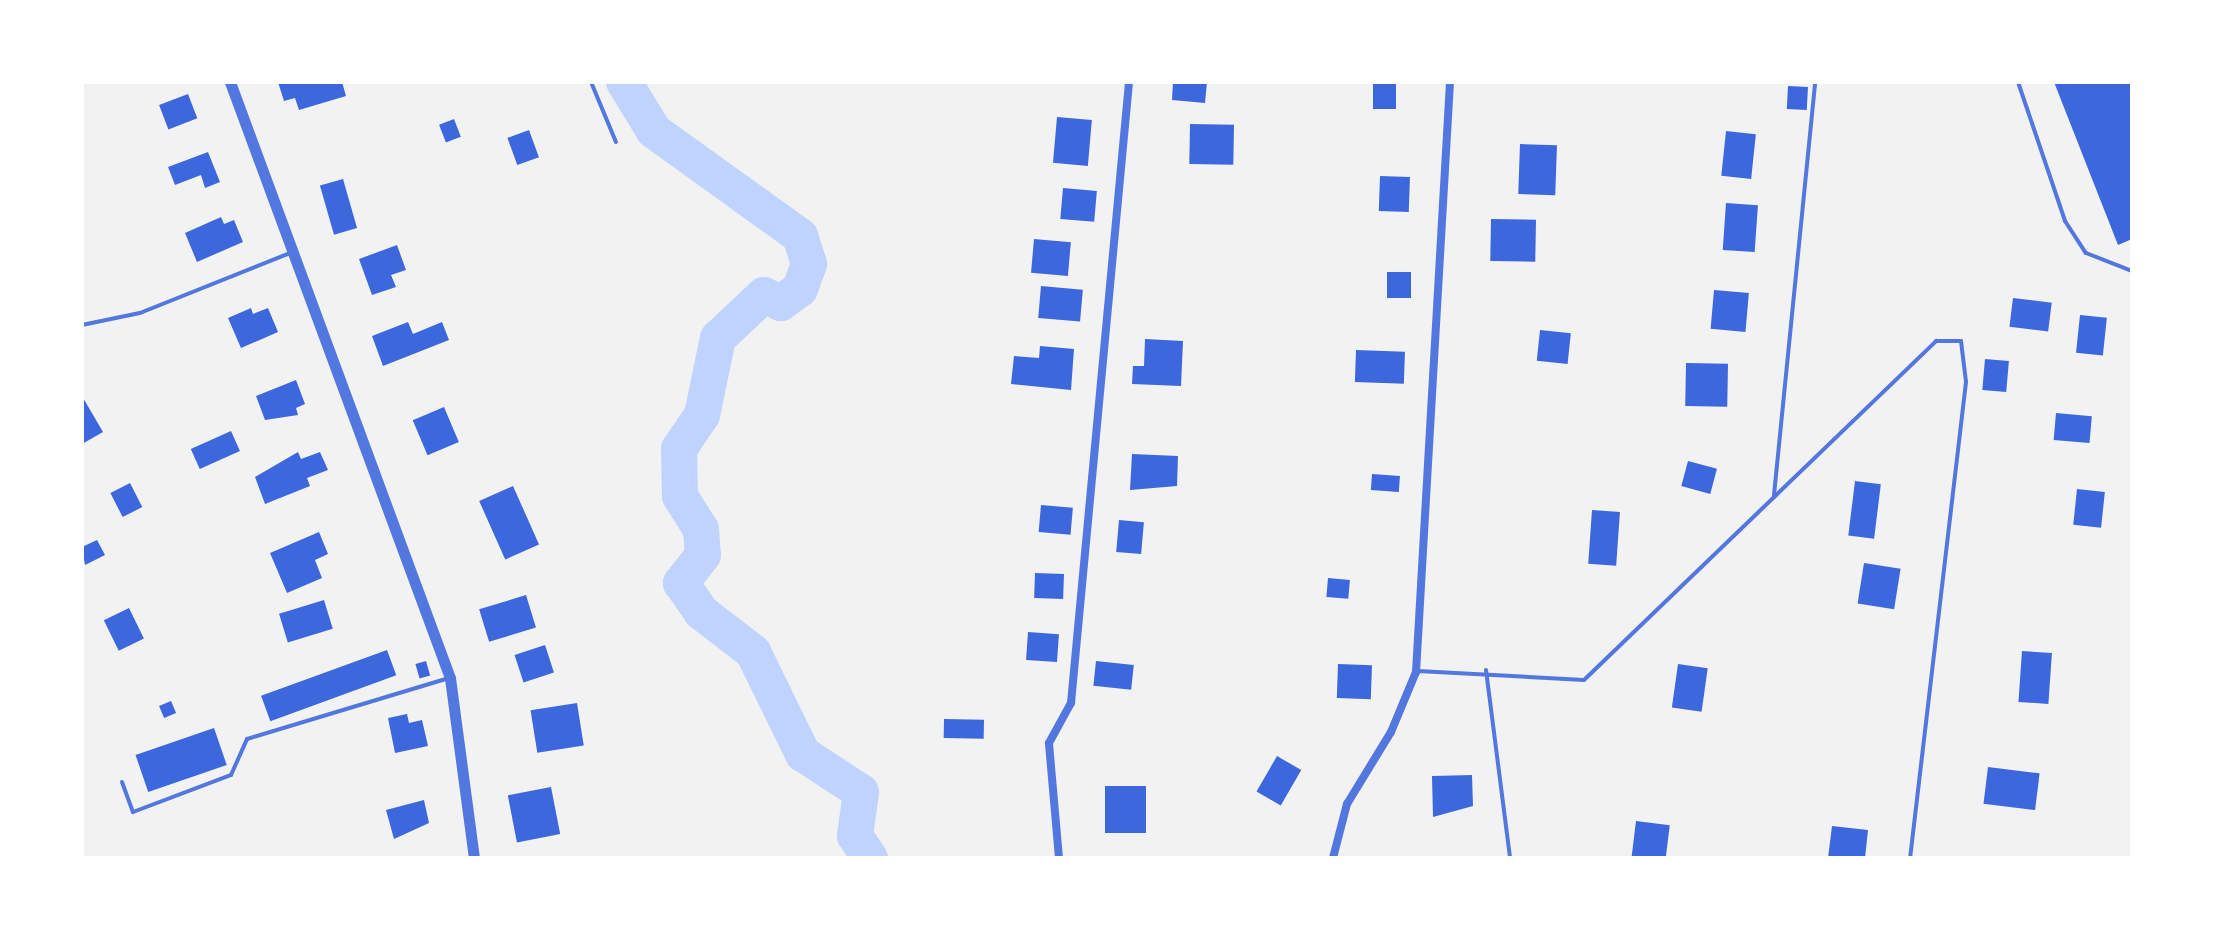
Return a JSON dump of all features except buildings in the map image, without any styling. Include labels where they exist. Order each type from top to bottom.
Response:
[{"type":"street","points":[[230,82],[450,678],[474,858]]},
{"type":"street","points":[[1059,858],[1049,743],[1071,703],[1129,82]]},
{"type":"street","points":[[1333,858],[1347,804],[1391,732],[1416,672],[1450,82]]},
{"type":"lane","points":[[591,82],[616,142]]},
{"type":"lane","points":[[1774,497],[1815,82]]},
{"type":"lane","points":[[2018,82],[2065,221],[2086,253],[2132,271]]},
{"type":"lane","points":[[82,325],[140,313],[292,252]]},
{"type":"lane","points":[[1416,672],[1486,670],[1584,680],[1936,341],[1961,341],[1966,382],[1910,858]]},
{"type":"lane","points":[[1486,670],[1510,858]]},
{"type":"lane","points":[[122,782],[133,812],[231,775],[247,739],[450,678]]},
{"type":"waterway","points":[[624,82],[654,131],[800,236],[809,264],[800,289],[781,303],[764,295],[718,338],[702,415],[679,449],[680,496],[701,529],[703,555],[681,583],[701,612],[753,652],[803,754],[861,792],[855,836],[870,858]]}]
